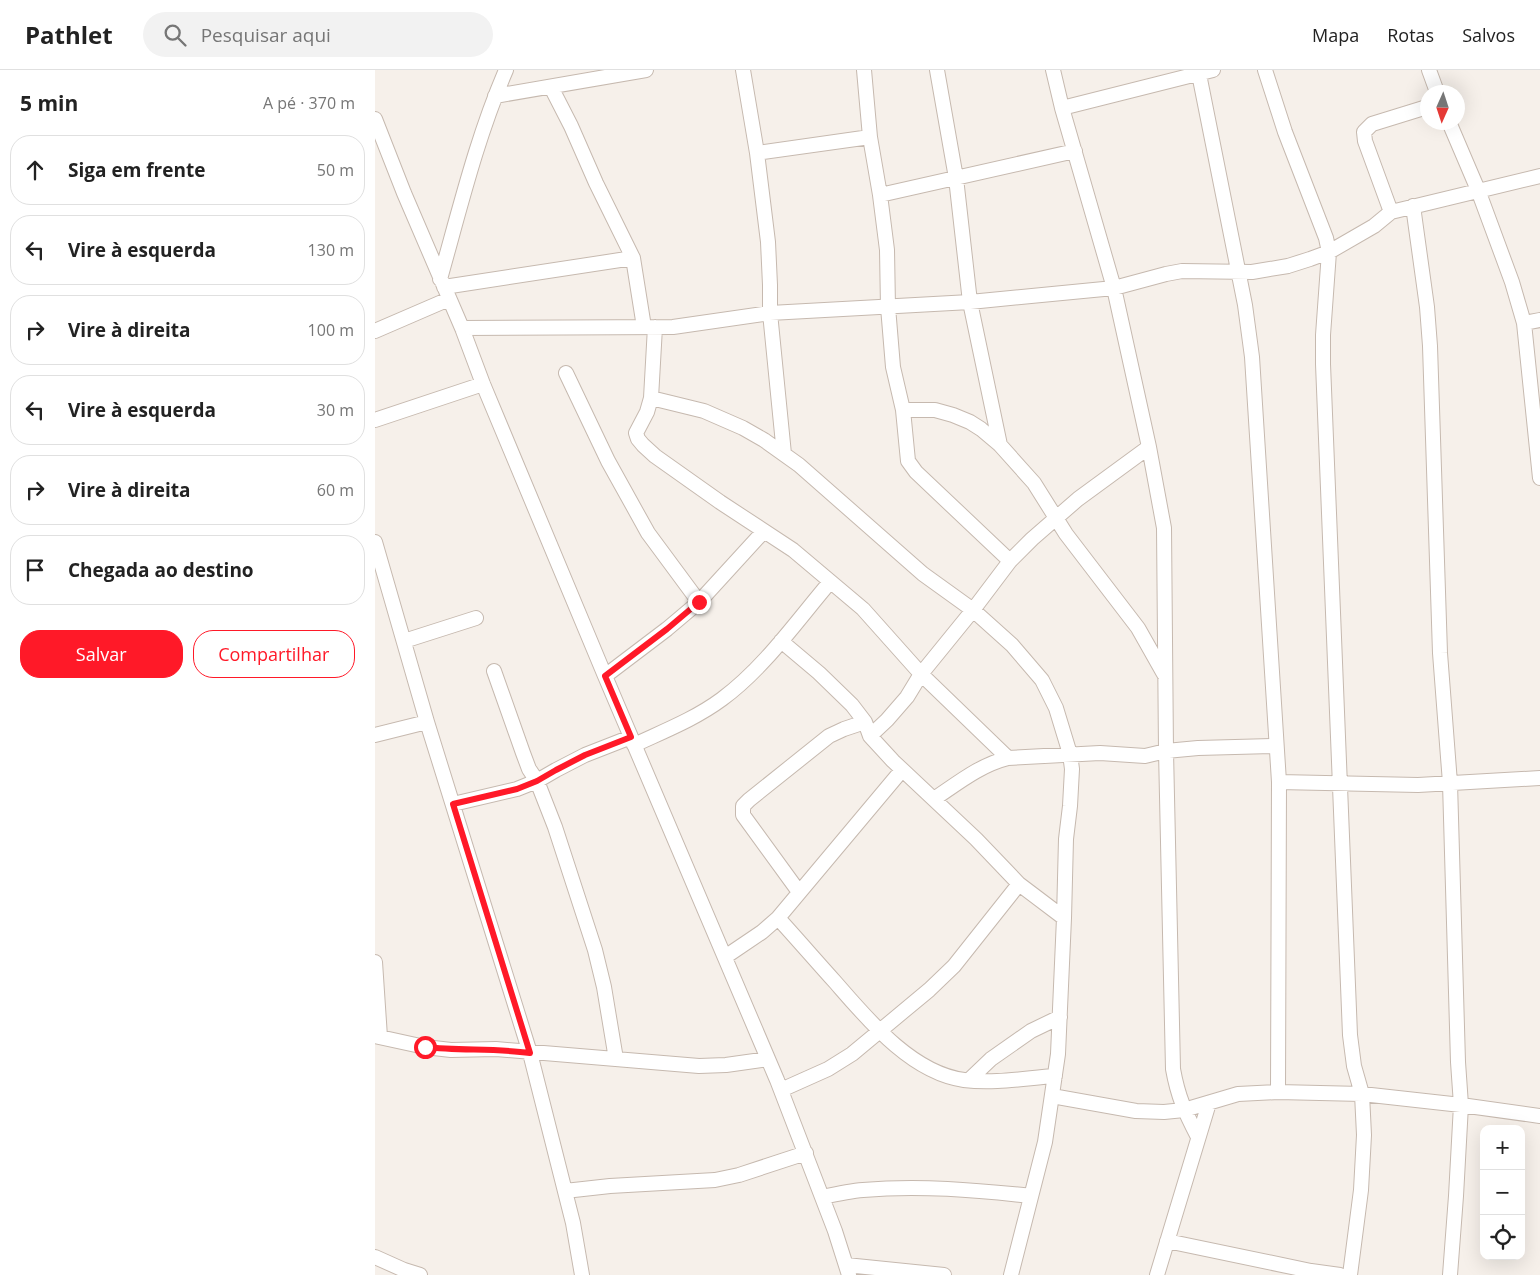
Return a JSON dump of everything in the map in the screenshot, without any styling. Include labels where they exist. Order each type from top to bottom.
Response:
[{"type":"street","points":[[445,288],[479,142],[506,70]]},
{"type":"street","points":[[495,96],[646,70]]},
{"type":"street","points":[[743,70],[757,153],[767,242],[771,285],[771,313],[784,454]]},
{"type":"street","points":[[865,70],[869,137],[880,195],[887,250],[888,307],[893,368],[903,410],[908,457],[911,466],[1010,561]]},
{"type":"street","points":[[937,70],[956,178],[970,302],[1000,445]]},
{"type":"street","points":[[1053,70],[1062,108],[1114,288],[1149,447],[1163,528],[1173,1069],[1177,1092],[1198,1136]]},
{"type":"street","points":[[1062,108],[1213,70]]},
{"type":"street","points":[[1265,70],[1285,132],[1326,238],[1329,252],[1323,335],[1323,364],[1339,783],[1349,1035],[1354,1066],[1362,1094],[1364,1135],[1361,1181],[1350,1275]]},
{"type":"street","points":[[1429,70],[1434,85]]},
{"type":"street","points":[[1199,74],[1245,305],[1252,357],[1279,782],[1279,1092]]},
{"type":"street","points":[[551,87],[633,258],[649,327],[651,398],[647,412],[637,431],[637,436],[643,445],[655,456],[720,502],[793,550],[863,609],[921,674],[1009,758]]},
{"type":"street","points":[[1391,212],[1365,141],[1364,132],[1373,124],[1420,109]]},
{"type":"street","points":[[375,119],[605,676],[781,1090],[822,1197],[847,1270],[944,1275]]},
{"type":"street","points":[[1452,130],[1478,190],[1512,282],[1524,323],[1540,478]]},
{"type":"street","points":[[757,153],[869,137]]},
{"type":"street","points":[[880,195],[1075,151]]},
{"type":"street","points":[[462,328],[673,327],[771,313],[970,302],[1114,288],[1182,271],[1252,272],[1288,266],[1329,252],[1374,226],[1391,212],[1540,176]]},
{"type":"street","points":[[1413,206],[1427,308],[1440,653],[1449,783],[1461,1105],[1450,1275]]},
{"type":"street","points":[[375,331],[445,288],[633,258]]},
{"type":"street","points":[[1524,323],[1540,320]]},
{"type":"street","points":[[566,373],[608,461],[648,533],[699,602]]},
{"type":"street","points":[[375,420],[483,384]]},
{"type":"street","points":[[651,398],[704,411],[743,428],[784,454],[923,574],[973,610],[1012,645],[1042,680],[1056,708],[1070,754],[1072,769],[1066,839],[1058,1054],[1045,1142],[1011,1275]]},
{"type":"street","points":[[903,410],[935,410],[953,415],[981,429],[1000,445],[1034,483],[1055,519],[1138,628],[1165,676]]},
{"type":"street","points":[[871,736],[907,697],[921,674],[1010,561],[1078,499],[1149,447]]},
{"type":"street","points":[[605,676],[699,602],[764,531]]},
{"type":"street","points":[[375,542],[427,722],[530,1053],[573,1223],[581,1275]]},
{"type":"street","points":[[453,804],[517,789],[537,781],[585,755],[633,741],[699,714],[741,684],[781,641],[830,582]]},
{"type":"street","points":[[403,641],[477,618]]},
{"type":"street","points":[[781,641],[852,705],[865,722],[871,736],[902,770],[976,839],[1019,884],[1064,918]]},
{"type":"street","points":[[494,671],[529,769],[537,781],[555,827],[595,950],[604,987],[616,1059]]},
{"type":"street","points":[[375,735],[427,722]]},
{"type":"street","points":[[799,892],[743,815],[743,806],[829,736],[844,728],[865,722]]},
{"type":"street","points":[[934,799],[979,769],[1009,758],[1100,753],[1145,756],[1166,751],[1236,746],[1276,746]]},
{"type":"street","points":[[725,957],[762,932],[778,918],[902,770]]},
{"type":"street","points":[[1279,782],[1410,785],[1540,778]]},
{"type":"street","points":[[781,1090],[805,1081],[852,1054],[929,990],[954,966],[1019,884]]},
{"type":"street","points":[[778,918],[880,1032],[914,1060],[945,1075],[969,1080],[1055,1076]]},
{"type":"street","points":[[375,962],[377,1037],[425,1047],[451,1050],[496,1050],[699,1066],[768,1059]]},
{"type":"street","points":[[969,1080],[991,1059],[1031,1031],[1060,1017]]},
{"type":"street","points":[[1052,1096],[1136,1111],[1164,1112],[1184,1110],[1209,1104],[1238,1094],[1279,1092],[1362,1094],[1540,1116]]},
{"type":"street","points":[[1157,1275],[1209,1104]]},
{"type":"street","points":[[565,1191],[610,1186],[715,1180],[739,1175],[805,1153]]},
{"type":"street","points":[[822,1197],[863,1190],[899,1188],[1031,1196]]},
{"type":"street","points":[[1167,1241],[1311,1271],[1339,1275]]},
{"type":"street","points":[[375,1257],[420,1275]]},
{"type":"route","points":[[425,1047],[451,1050],[512,1050],[530,1053],[453,804],[517,789],[537,781],[585,755],[631,737],[605,676],[699,602]]}]
